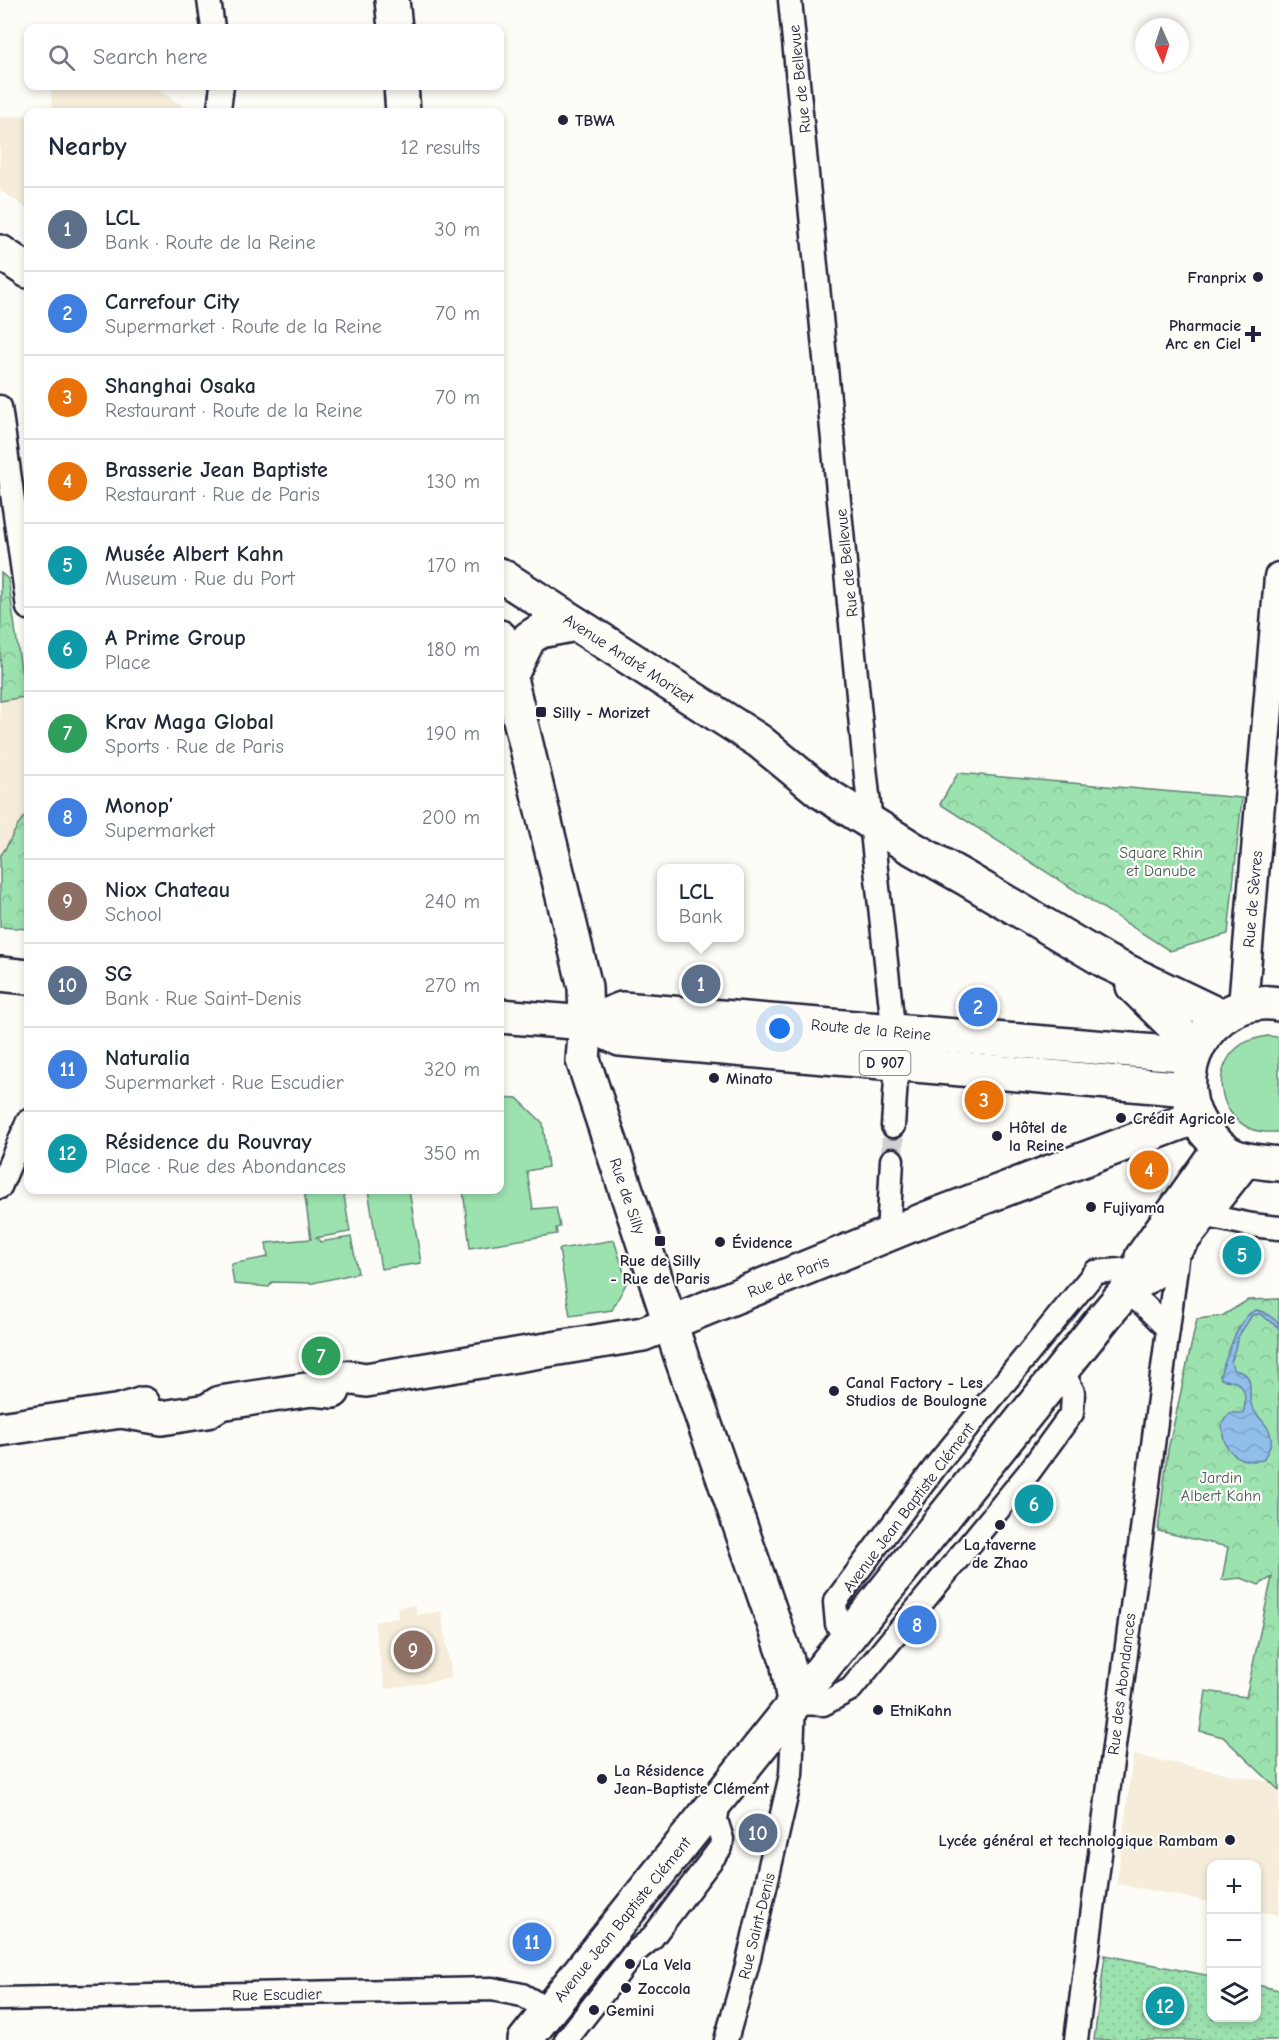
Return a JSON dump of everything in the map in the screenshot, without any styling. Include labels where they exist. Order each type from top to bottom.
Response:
[{"type":"main road","points":[[392,0],[395,24]]},
{"type":"main road","points":[[400,90],[403,108]]},
{"type":"main road","points":[[0,252],[24,268]]},
{"type":"main road","name":"Avenue André Morizet","points":[[504,578],[759,741],[820,791],[870,812],[965,878],[1107,963],[1233,1012]]},
{"type":"main road","points":[[509,679],[529,638],[540,631],[576,624]]},
{"type":"main road","name":"Rue de Silly","points":[[504,656],[583,979],[586,1023],[583,1060],[670,1323],[787,1660],[794,1703]]},
{"type":"main road","name":"Avenue André Morizet","points":[[1107,963],[1163,1014],[1195,1052]]},
{"type":"main road","points":[[0,974],[24,976]]},
{"type":"main road","points":[[1279,1004],[1270,1002],[1233,1012],[1212,1026],[1195,1052],[1189,1070],[1192,1103],[1203,1130],[1232,1154],[1279,1164]]},
{"type":"main road","name":"Route de la Reine","points":[[586,1023],[622,1009],[1195,1052]]},
{"type":"main road","name":"Route de la Reine","points":[[504,1016],[586,1023],[620,1039],[897,1064],[1192,1103]]},
{"type":"main road","name":"Rue de Paris","points":[[0,1430],[121,1411],[145,1403],[201,1397],[220,1403],[312,1389],[329,1392],[352,1388],[366,1380],[643,1334],[888,1235],[1192,1103]]},
{"type":"main road","name":"Avenue Jean Baptiste Clément","points":[[1130,1280],[1152,1273],[1179,1244],[1202,1215],[1232,1154]]},
{"type":"main road","name":"Avenue Jean Baptiste Clément","points":[[525,2040],[1062,1370],[1130,1280],[1232,1154]]},
{"type":"street","points":[[209,0],[212,24]]},
{"type":"street","name":"Rue de Bellevue","points":[[790,0],[897,1064],[894,1126]]},
{"type":"street","points":[[219,108],[221,90]]},
{"type":"street","points":[[0,407],[10,554],[24,596]]},
{"type":"street","name":"Rue de Sèvres","points":[[1233,1012],[1269,813],[1279,577]]},
{"type":"street","points":[[0,1187],[24,1130]]},
{"type":"street","points":[[888,1235],[892,1160]]},
{"type":"street","points":[[1202,1215],[1279,1228]]},
{"type":"street","name":"Rue des Abondances","points":[[1076,2040],[1179,1244]]},
{"type":"street","name":"Avenue Jean Baptiste Clément","points":[[846,1638],[837,1624],[835,1602],[936,1466],[1095,1272],[1130,1280]]},
{"type":"street","points":[[1130,1280],[1145,1306],[1168,1329]]},
{"type":"street","points":[[794,1703],[823,1704],[851,1689],[1022,1481],[1072,1413],[1073,1392],[1062,1370]]},
{"type":"street","name":"Rue Saint-Denis","points":[[726,2040],[747,1966],[791,1776],[794,1703]]},
{"type":"street","name":"Avenue Jean Baptiste Clément","points":[[566,2040],[635,1952],[651,1939],[721,1847],[722,1839],[716,1820],[718,1798]]},
{"type":"street","name":"Rue Escudier","points":[[0,1999],[492,1989],[522,1995],[548,2010]]},
{"type":"shaded area","points":[[50,90],[157,90],[187,108],[53,108]]},
{"type":"shaded area","points":[[24,115],[24,206],[0,190],[0,118]]},
{"type":"shaded area","points":[[24,697],[24,817],[0,856],[0,701]]},
{"type":"shaded area","points":[[415,1605],[417,1615],[441,1611],[452,1678],[385,1689],[374,1622],[398,1618],[397,1608]]},
{"type":"shaded area","points":[[1133,1755],[1279,1784],[1279,1915],[1261,1912],[1261,1860],[1207,1860],[1207,1901],[1117,1884]]},
{"type":"green space","points":[[1,573],[8,579],[24,697],[0,701]]},
{"type":"green space","name":"Square Rhin et Danube","points":[[958,773],[1242,798],[1228,934],[1170,951],[940,804]]},
{"type":"green space","points":[[24,818],[24,929],[0,927],[0,856]]},
{"type":"green space","points":[[1267,1036],[1279,1037],[1279,1132],[1255,1130],[1237,1120],[1224,1101],[1222,1090],[1224,1067],[1229,1057],[1244,1043]]},
{"type":"green space","points":[[504,1097],[517,1098],[543,1123],[548,1167],[527,1171],[533,1209],[556,1207],[560,1227],[556,1228],[557,1234],[470,1248],[463,1194],[504,1194]]},
{"type":"green space","points":[[305,1194],[344,1194],[350,1232],[315,1238],[318,1238],[320,1242],[351,1237],[358,1273],[313,1283],[272,1282],[269,1287],[234,1284],[231,1264],[268,1257],[266,1243],[311,1239]]},
{"type":"green space","points":[[369,1194],[410,1194],[421,1263],[381,1269]]},
{"type":"green space","points":[[614,1240],[627,1282],[612,1310],[570,1316],[559,1249]]},
{"type":"green space","name":"Jardin Albert Kahn","points":[[1279,1299],[1279,1790],[1223,1737],[1200,1731],[1206,1691],[1246,1697],[1272,1577],[1259,1585],[1241,1578],[1222,1580],[1228,1547],[1158,1531],[1168,1450],[1197,1319],[1222,1316],[1248,1300]]},
{"type":"green space","points":[[1105,1955],[1207,1975],[1207,2022],[1261,2022],[1261,1986],[1279,1990],[1279,2040],[1094,2040]]},
{"type":"water","points":[[1257,1310],[1264,1312],[1279,1323],[1279,1328],[1260,1314],[1252,1315],[1238,1337],[1231,1363],[1234,1370],[1240,1371],[1249,1379],[1251,1404],[1268,1428],[1271,1437],[1270,1446],[1263,1460],[1250,1461],[1237,1457],[1228,1448],[1222,1425],[1230,1413],[1243,1413],[1244,1391],[1239,1384],[1221,1379],[1220,1375],[1244,1319]]},
{"type":"tunnel","points":[[892,1160],[893,1126]]},
{"type":"place","name":"TBWA","points":[[563,120]]},
{"type":"place","name":"Franprix","points":[[1258,277]]},
{"type":"place","name":"Pharmacie Arc en Ciel","points":[[1253,334]]},
{"type":"place","name":"Silly - Morizet","points":[[541,712]]},
{"type":"place","name":"LCL","points":[[701,984]]},
{"type":"place","name":"Carrefour City","points":[[978,1007]]},
{"type":"place","name":"Minato","points":[[714,1078]]},
{"type":"place","name":"Shanghai Osaka","points":[[984,1100]]},
{"type":"place","name":"Crédit Agricole","points":[[1121,1118]]},
{"type":"place","name":"Hôtel de la Reine","points":[[997,1136]]},
{"type":"place","name":"Brasserie Jean Baptiste","points":[[1149,1170]]},
{"type":"place","name":"Fujiyama","points":[[1091,1207]]},
{"type":"place","name":"Rue de Silly - Rue de Paris","points":[[660,1241]]},
{"type":"place","name":"Évidence","points":[[720,1242]]},
{"type":"place","name":"Musée Albert Kahn","points":[[1242,1255]]},
{"type":"place","name":"Krav Maga Global","points":[[321,1356]]},
{"type":"place","name":"Canal Factory - Les Studios de Boulogne","points":[[834,1391]]},
{"type":"place","name":"A Prime Group","points":[[1034,1504]]},
{"type":"place","name":"La taverne de Zhao","points":[[1000,1525]]},
{"type":"place","name":"Monop’","points":[[917,1625]]},
{"type":"place","name":"Niox Chateau","points":[[413,1650]]},
{"type":"place","name":"EtniKahn","points":[[878,1710]]},
{"type":"place","name":"La Résidence Jean-Baptiste Clément","points":[[602,1779]]},
{"type":"place","name":"SG","points":[[758,1833]]},
{"type":"place","name":"Lycée général et technologique Rambam","points":[[1230,1840]]},
{"type":"place","name":"Naturalia","points":[[532,1942]]},
{"type":"place","name":"La Vela","points":[[630,1964]]},
{"type":"place","name":"Zoccola","points":[[626,1988]]},
{"type":"place","name":"Résidence du Rouvray","points":[[1165,2006]]},
{"type":"place","name":"Gemini","points":[[594,2010]]}]
